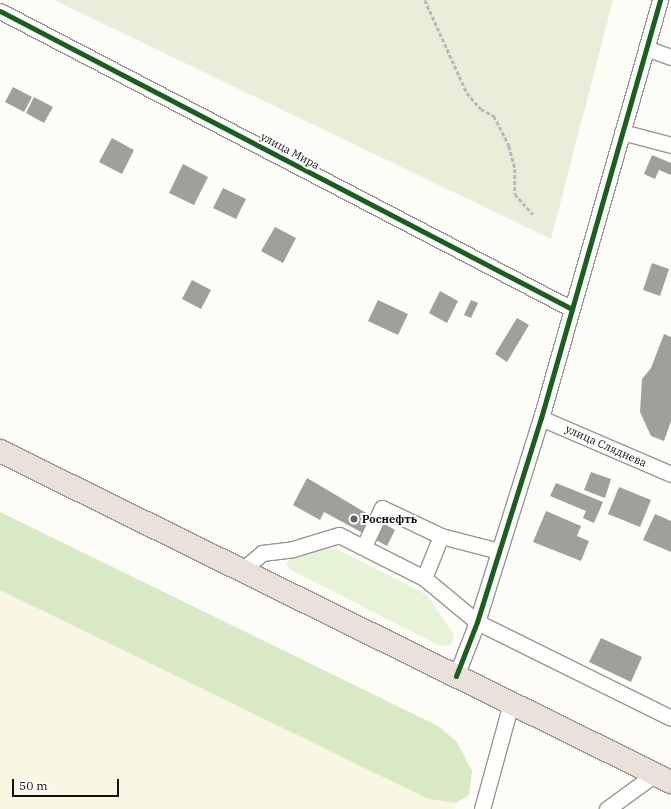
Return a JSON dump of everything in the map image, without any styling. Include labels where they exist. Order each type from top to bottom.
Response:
[{"type":"highway","points":[[0,451],[663,778]]},
{"type":"street","points":[[456,676],[477,622],[541,418],[660,0]]},
{"type":"street","name":"улица Мира","points":[[0,11],[572,309]]},
{"type":"street","points":[[646,48],[671,58]]},
{"type":"street","points":[[622,132],[671,145]]},
{"type":"street","name":"улица Сляднева","points":[[541,418],[671,474]]},
{"type":"street","points":[[364,546],[382,508],[441,536],[499,551]]},
{"type":"street","points":[[242,570],[262,553],[293,549],[339,535],[364,546],[424,578],[477,622],[671,718]]},
{"type":"street","points":[[424,578],[441,536]]},
{"type":"street","points":[[482,809],[511,703]]},
{"type":"street","points":[[607,809],[663,778]]},
{"type":"path","points":[[425,0],[467,93],[481,109],[494,116],[509,146],[515,194],[533,214]]},
{"type":"shaded area","points":[[0,590],[428,799],[456,803],[455,809],[0,809]]},
{"type":"green space","points":[[54,0],[613,0],[551,239]]},
{"type":"green space","points":[[0,512],[438,726],[457,742],[472,771],[469,795],[456,803],[428,799],[0,590]]},
{"type":"green space","points":[[327,548],[336,549],[427,595],[454,635],[451,645],[440,646],[289,569],[286,563],[294,556]]},
{"type":"building","points":[[13,87],[32,97],[24,112],[5,102]]},
{"type":"building","points":[[34,97],[53,107],[44,123],[26,113]]},
{"type":"building","points":[[112,138],[134,150],[122,174],[99,162]]},
{"type":"building","points":[[652,155],[671,163],[671,175],[659,170],[655,179],[644,174]]},
{"type":"building","points":[[183,164],[208,177],[194,205],[169,193]]},
{"type":"building","points":[[223,188],[246,199],[236,219],[213,208]]},
{"type":"building","points":[[275,227],[296,238],[283,263],[261,251]]},
{"type":"building","points":[[652,263],[669,269],[660,296],[643,290]]},
{"type":"building","points":[[192,280],[211,290],[201,309],[182,299]]},
{"type":"building","points":[[440,291],[458,301],[447,323],[429,313]]},
{"type":"building","points":[[378,300],[408,314],[398,335],[368,321]]},
{"type":"building","points":[[471,300],[478,303],[471,318],[464,315]]},
{"type":"building","points":[[517,318],[529,325],[507,362],[495,354]]},
{"type":"building","points":[[664,334],[671,337],[671,421],[664,441],[651,436],[640,412],[642,379],[651,368]]},
{"type":"building","points":[[591,472],[611,479],[605,498],[584,490]]},
{"type":"building","points":[[307,478],[395,530],[387,546],[324,512],[320,520],[293,505]]},
{"type":"building","points":[[556,483],[603,502],[594,523],[583,518],[586,511],[550,496]]},
{"type":"building","points":[[619,487],[651,500],[640,527],[608,514]]},
{"type":"building","points":[[546,511],[581,526],[577,536],[589,541],[581,561],[533,542]]},
{"type":"building","points":[[655,514],[671,521],[671,552],[643,540]]},
{"type":"building","points":[[601,638],[642,657],[631,682],[589,662]]},
{"type":"cycle path","points":[[456,676],[477,622],[541,418],[660,0]]},
{"type":"cycle path","points":[[0,11],[572,309]]},
{"type":"place","name":"Роснефть","points":[[354,519]]}]
